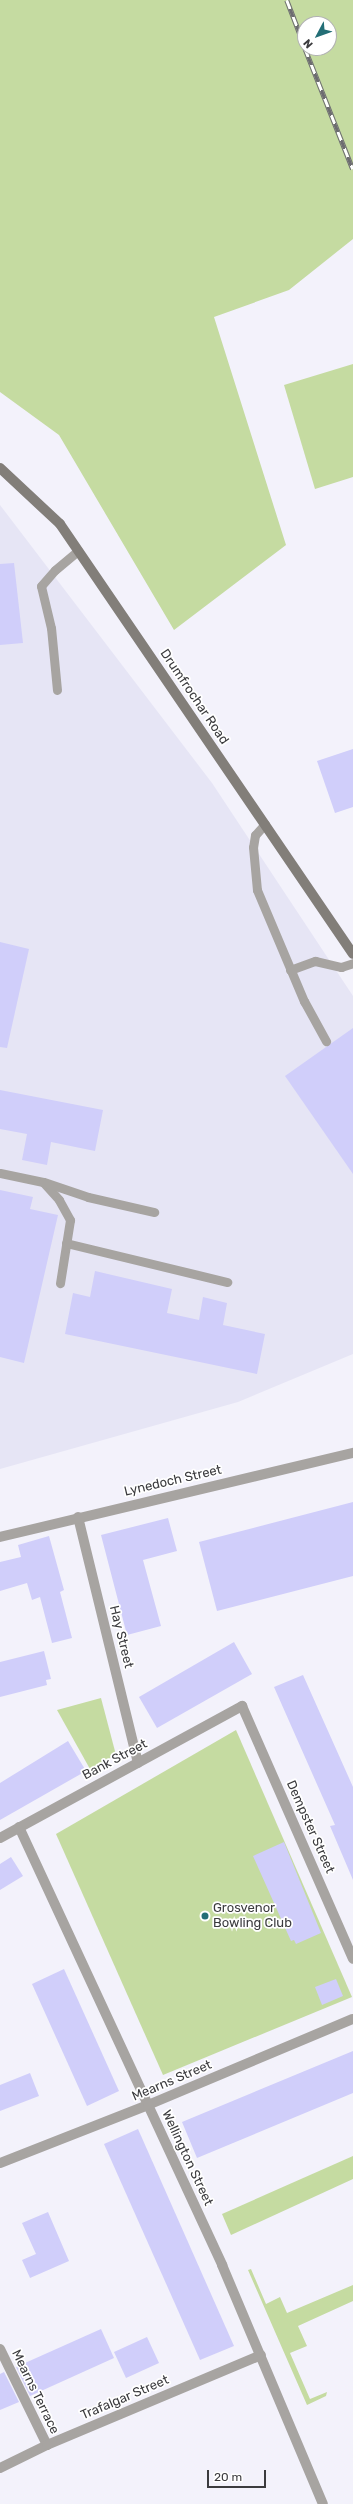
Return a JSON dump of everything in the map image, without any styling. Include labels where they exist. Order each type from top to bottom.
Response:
[{"type":"main road","name":"Drumfrochar Road","points":[[0,468],[60,524],[353,954]]},
{"type":"street","name":"Lynedoch Street","points":[[0,1536],[353,1452]]},
{"type":"street","name":"Hay Street","points":[[78,1517],[138,1762]]},
{"type":"street","name":"Bank Street","points":[[0,1838],[242,1706]]},
{"type":"street","name":"Dempster Street","points":[[242,1706],[353,1959]]},
{"type":"street","name":"Wellington Street","points":[[19,1827],[262,2355],[323,2504]]},
{"type":"street","name":"Mearns Street","points":[[0,2163],[148,2105],[353,2019]]},
{"type":"street","name":"Mearns Terrace","points":[[0,2349],[47,2445]]},
{"type":"street","name":"Trafalgar Street","points":[[0,2468],[47,2445],[262,2355]]},
{"type":"lane","points":[[57,690],[51,628],[41,586],[55,570],[78,551]]},
{"type":"lane","points":[[265,824],[255,835],[253,847],[257,890],[290,970],[326,1041]]},
{"type":"lane","points":[[290,970],[315,961],[341,967],[353,963]]},
{"type":"lane","points":[[0,1173],[43,1182],[88,1197],[154,1212]]},
{"type":"lane","points":[[43,1182],[59,1200],[70,1220],[60,1284]]},
{"type":"lane","points":[[66,1243],[227,1282]]},
{"type":"shaded area","points":[[0,505],[212,783],[353,996],[353,1354],[238,1402],[0,1469]]},
{"type":"green space","points":[[0,0],[353,0],[353,239],[289,290],[214,317],[286,545],[174,630],[59,435],[0,392]]},
{"type":"green space","points":[[353,364],[353,477],[315,489],[284,385]]},
{"type":"green space","points":[[101,1698],[116,1755],[90,1769],[57,1710]]},
{"type":"green space","name":"Grosvenor Bowling Club","points":[[236,1730],[352,1997],[163,2075],[56,1834]]},
{"type":"green space","points":[[353,2156],[353,2179],[231,2235],[222,2214]]},
{"type":"green space","points":[[251,2269],[266,2304],[280,2297],[287,2313],[353,2285],[353,2301],[298,2326],[307,2346],[290,2353],[310,2399],[327,2392],[326,2396],[307,2405],[248,2270]]},
{"type":"building","points":[[14,563],[23,643],[0,645],[0,564]]},
{"type":"building","points":[[353,749],[353,807],[335,813],[317,761]]},
{"type":"building","points":[[0,942],[29,949],[7,1048],[0,1047]]},
{"type":"building","points":[[353,1028],[353,1174],[285,1076]]},
{"type":"building","points":[[0,1090],[103,1110],[95,1151],[51,1142],[47,1165],[22,1160],[27,1134],[0,1129]]},
{"type":"building","points":[[0,1190],[33,1197],[30,1209],[58,1215],[24,1363],[0,1357]]},
{"type":"building","points":[[95,1271],[172,1289],[167,1313],[199,1320],[203,1297],[227,1303],[223,1325],[265,1334],[257,1374],[65,1334],[73,1293],[90,1297]]},
{"type":"building","points":[[353,1502],[353,1576],[217,1611],[199,1542]]},
{"type":"building","points":[[168,1518],[177,1551],[143,1560],[161,1626],[127,1635],[101,1535]]},
{"type":"building","points":[[49,1536],[64,1590],[60,1592],[72,1638],[52,1643],[40,1597],[32,1600],[27,1583],[0,1591],[0,1562],[21,1557],[18,1545]]},
{"type":"building","points":[[234,1642],[252,1674],[157,1728],[139,1697]]},
{"type":"building","points":[[44,1651],[51,1679],[46,1680],[47,1685],[0,1697],[0,1662]]},
{"type":"building","points":[[303,1675],[353,1787],[353,1880],[330,1826],[335,1825],[274,1687]]},
{"type":"building","points":[[68,1741],[86,1771],[0,1820],[0,1783]]},
{"type":"building","points":[[284,1842],[321,1933],[296,1944],[294,1940],[291,1941],[253,1856]]},
{"type":"building","points":[[11,1857],[23,1876],[0,1890],[0,1864]]},
{"type":"building","points":[[64,1969],[119,2091],[87,2106],[32,1984]]},
{"type":"building","points":[[336,1979],[343,1996],[322,2005],[315,1987]]},
{"type":"building","points":[[353,2051],[353,2093],[197,2158],[182,2122]]},
{"type":"building","points":[[30,2073],[39,2096],[0,2111],[0,2085]]},
{"type":"building","points":[[138,2129],[234,2346],[200,2360],[104,2144]]},
{"type":"building","points":[[48,2212],[69,2261],[30,2278],[22,2260],[36,2254],[22,2223]]},
{"type":"building","points":[[101,2329],[114,2358],[30,2396],[16,2367]]},
{"type":"building","points":[[147,2337],[159,2363],[126,2378],[114,2352]]},
{"type":"building","points":[[4,2372],[19,2402],[0,2410],[0,2374]]},
{"type":"railway","points":[[287,0],[297,26]]},
{"type":"railway","points":[[308,56],[353,169]]},
{"type":"place","name":"Grosvenor Bowling Club","points":[[205,1916]]}]
